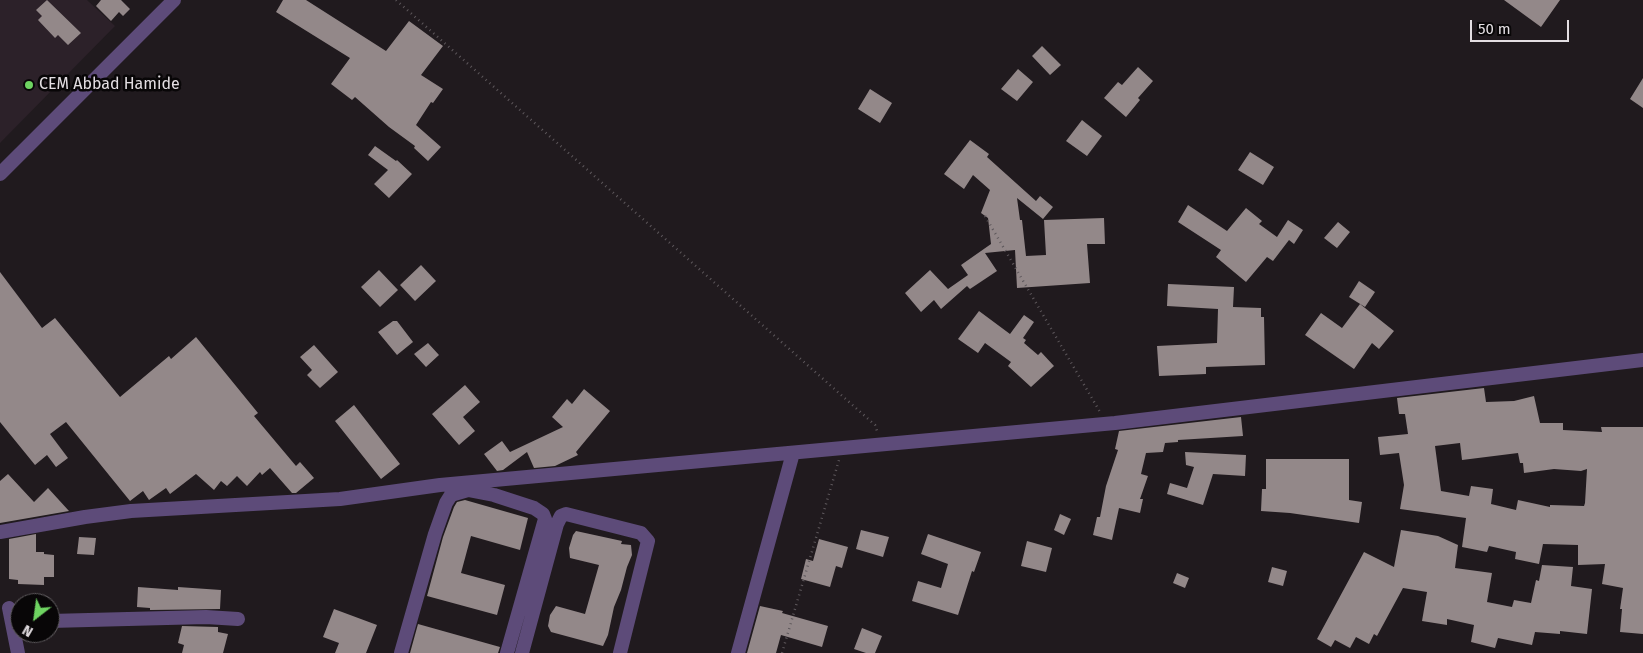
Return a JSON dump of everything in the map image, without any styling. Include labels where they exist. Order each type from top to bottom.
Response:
[{"type":"street","points":[[0,174],[174,0]]},
{"type":"street","points":[[0,532],[132,511],[340,499],[440,485],[1107,424],[1643,360]]},
{"type":"street","points":[[738,653],[793,452]]},
{"type":"street","points":[[401,653],[435,534],[446,503],[451,495],[468,490],[494,495],[534,508],[543,514],[545,518],[507,653]]},
{"type":"street","points":[[522,653],[557,524],[561,516],[566,514],[641,533],[648,541],[620,653]]},
{"type":"street","points":[[60,621],[206,617],[238,619]]},
{"type":"path","points":[[396,0],[875,425],[881,444]]},
{"type":"path","points":[[985,216],[1107,424]]},
{"type":"path","points":[[782,653],[843,448]]},
{"type":"shaded area","name":"CEM Abbad Hamide","points":[[0,0],[87,0],[115,26],[0,143]]},
{"type":"building","points":[[47,0],[81,33],[68,45],[58,35],[55,38],[38,20],[42,16],[36,10]]},
{"type":"building","points":[[101,0],[121,0],[130,9],[123,16],[119,12],[111,21],[96,6]]},
{"type":"building","points":[[283,0],[306,0],[386,51],[409,21],[443,46],[421,75],[443,89],[433,103],[431,102],[416,125],[441,147],[428,161],[414,148],[415,146],[389,127],[355,97],[352,100],[331,84],[350,58],[276,12]]},
{"type":"building","points":[[1504,0],[1560,0],[1541,27]]},
{"type":"building","points":[[1042,46],[1061,65],[1050,75],[1032,56]]},
{"type":"building","points":[[1138,67],[1153,81],[1138,98],[1140,100],[1126,117],[1104,98],[1118,82],[1122,85]]},
{"type":"building","points":[[1018,69],[1033,82],[1017,101],[1001,89]]},
{"type":"building","points":[[1643,78],[1643,108],[1630,99]]},
{"type":"building","points":[[870,89],[892,103],[880,123],[858,109]]},
{"type":"building","points":[[1082,120],[1102,136],[1087,156],[1066,141]]},
{"type":"building","points":[[970,140],[989,154],[987,157],[1036,201],[1040,196],[1053,207],[1043,219],[1017,198],[1020,220],[1022,220],[1026,256],[1046,255],[1044,220],[1104,218],[1105,244],[1087,244],[1090,283],[1017,288],[1015,250],[985,253],[997,271],[970,289],[967,286],[941,309],[934,300],[921,312],[905,293],[930,270],[948,289],[968,275],[961,265],[991,244],[988,218],[981,213],[990,190],[973,175],[964,189],[944,174]]},
{"type":"building","points":[[375,146],[397,160],[412,174],[389,198],[374,184],[388,170],[368,155]]},
{"type":"building","points":[[1250,152],[1274,167],[1263,185],[1238,170]]},
{"type":"building","points":[[1188,205],[1227,231],[1246,208],[1262,221],[1259,224],[1277,237],[1288,220],[1303,230],[1294,244],[1289,240],[1273,261],[1267,257],[1246,282],[1216,257],[1221,250],[1178,222]]},
{"type":"building","points":[[1338,222],[1350,232],[1337,248],[1324,238]]},
{"type":"building","points":[[421,265],[436,281],[415,301],[400,285]]},
{"type":"building","points":[[379,270],[398,290],[380,307],[361,287]]},
{"type":"building","points":[[0,272],[42,328],[55,318],[120,397],[169,356],[171,359],[196,337],[258,413],[254,416],[296,466],[300,462],[314,478],[296,493],[292,493],[270,468],[262,475],[260,472],[247,486],[237,476],[227,486],[221,481],[214,490],[196,474],[170,494],[166,488],[149,500],[143,491],[130,501],[66,422],[50,434],[68,458],[56,467],[47,455],[35,465],[0,422]]},
{"type":"building","points":[[1359,281],[1375,292],[1365,307],[1349,297]]},
{"type":"building","points":[[1168,284],[1234,287],[1233,307],[1261,308],[1261,317],[1264,317],[1265,365],[1206,367],[1206,374],[1159,376],[1157,346],[1217,343],[1218,309],[1167,306]]},
{"type":"building","points":[[1360,304],[1394,331],[1379,349],[1372,343],[1354,369],[1305,335],[1321,313],[1342,328]]},
{"type":"building","points":[[979,311],[1010,334],[1024,315],[1034,322],[1023,338],[1026,340],[1024,343],[1038,355],[1041,352],[1054,366],[1031,387],[1008,366],[1011,362],[985,343],[978,353],[958,339]]},
{"type":"building","points":[[393,321],[397,321],[413,342],[397,355],[378,332]]},
{"type":"building","points":[[428,343],[439,355],[426,367],[414,354]]},
{"type":"building","points":[[314,345],[338,372],[320,388],[307,375],[312,370],[300,357]]},
{"type":"building","points":[[465,385],[480,402],[463,417],[475,431],[459,445],[432,414]]},
{"type":"building","points":[[1484,388],[1486,402],[1514,401],[1534,396],[1540,423],[1563,423],[1563,430],[1602,432],[1601,427],[1643,427],[1643,634],[1620,632],[1622,609],[1620,609],[1623,588],[1602,584],[1605,564],[1578,565],[1578,545],[1543,544],[1539,564],[1515,559],[1516,552],[1489,546],[1487,552],[1462,547],[1466,518],[1400,509],[1404,485],[1399,453],[1380,455],[1378,437],[1408,434],[1405,414],[1399,414],[1397,398]],"holes":[[[1460,443],[1462,460],[1518,453],[1520,463],[1523,463],[1524,473],[1554,469],[1581,471],[1587,469],[1584,506],[1550,505],[1550,507],[1518,500],[1516,510],[1491,504],[1493,489],[1471,486],[1469,496],[1441,491],[1435,446]]]},
{"type":"building","points":[[584,389],[610,411],[576,452],[578,455],[555,466],[534,468],[527,452],[503,470],[497,471],[484,454],[502,441],[510,452],[563,427],[552,417],[567,399],[572,404]]},
{"type":"building","points":[[354,405],[400,464],[381,479],[335,421]]},
{"type":"building","points":[[1241,417],[1243,436],[1178,440],[1178,442],[1165,443],[1163,452],[1146,453],[1141,474],[1148,476],[1140,499],[1143,499],[1140,513],[1119,508],[1112,540],[1093,535],[1097,517],[1100,517],[1106,486],[1118,450],[1115,449],[1119,431]]},
{"type":"building","points":[[1185,452],[1246,455],[1245,476],[1213,474],[1203,505],[1167,494],[1170,483],[1187,488],[1194,467],[1186,465]]},
{"type":"building","points":[[1266,459],[1349,459],[1349,500],[1362,502],[1359,523],[1290,513],[1261,511],[1262,489],[1266,489]]},
{"type":"building","points":[[8,474],[34,502],[48,488],[69,511],[0,523],[0,481]]},
{"type":"building","points":[[465,500],[528,518],[520,550],[471,536],[461,573],[505,585],[497,615],[427,596],[443,537],[454,507],[457,502]]},
{"type":"building","points":[[1060,514],[1071,519],[1064,535],[1054,530]]},
{"type":"building","points":[[861,530],[889,537],[883,557],[856,549]]},
{"type":"building","points":[[1401,530],[1438,536],[1458,545],[1455,568],[1492,573],[1487,602],[1512,607],[1514,600],[1531,603],[1536,580],[1539,581],[1542,565],[1573,567],[1571,586],[1592,589],[1587,634],[1560,631],[1560,634],[1535,632],[1532,645],[1498,638],[1495,648],[1471,642],[1474,625],[1447,619],[1447,625],[1422,621],[1427,592],[1403,588],[1377,636],[1374,634],[1369,644],[1356,637],[1350,648],[1335,640],[1331,647],[1317,639],[1364,552],[1394,567]]},
{"type":"building","points":[[576,531],[622,541],[621,544],[631,545],[632,555],[603,646],[551,632],[548,626],[550,615],[556,606],[585,614],[599,565],[570,558],[569,548]]},
{"type":"building","points":[[36,534],[36,552],[54,555],[54,577],[44,577],[44,585],[18,584],[18,580],[9,579],[9,539]]},
{"type":"building","points":[[928,534],[981,552],[974,572],[972,571],[958,615],[912,601],[918,581],[941,588],[948,564],[921,554]]},
{"type":"building","points":[[79,537],[96,538],[94,555],[77,554]]},
{"type":"building","points":[[819,539],[848,547],[842,568],[836,566],[830,587],[801,579],[806,559],[813,561]]},
{"type":"building","points":[[1027,541],[1052,548],[1046,572],[1021,566]]},
{"type":"building","points":[[1272,567],[1287,571],[1283,586],[1268,582]]},
{"type":"building","points":[[1177,573],[1189,578],[1185,588],[1173,583]]},
{"type":"building","points":[[138,587],[178,590],[178,587],[221,590],[220,609],[150,610],[150,608],[137,607]]},
{"type":"building","points":[[760,606],[783,611],[782,613],[828,626],[822,647],[781,635],[776,653],[747,653]]},
{"type":"building","points":[[334,609],[377,625],[366,653],[335,653],[339,643],[323,637]]},
{"type":"building","points":[[418,624],[500,647],[498,653],[410,653]]},
{"type":"building","points":[[182,626],[218,627],[218,632],[228,634],[223,653],[182,653],[184,645],[178,643]]},
{"type":"building","points":[[862,628],[882,636],[875,653],[866,653],[854,649]]},
{"type":"place","name":"CEM Abbad Hamide","points":[[29,85]]}]
